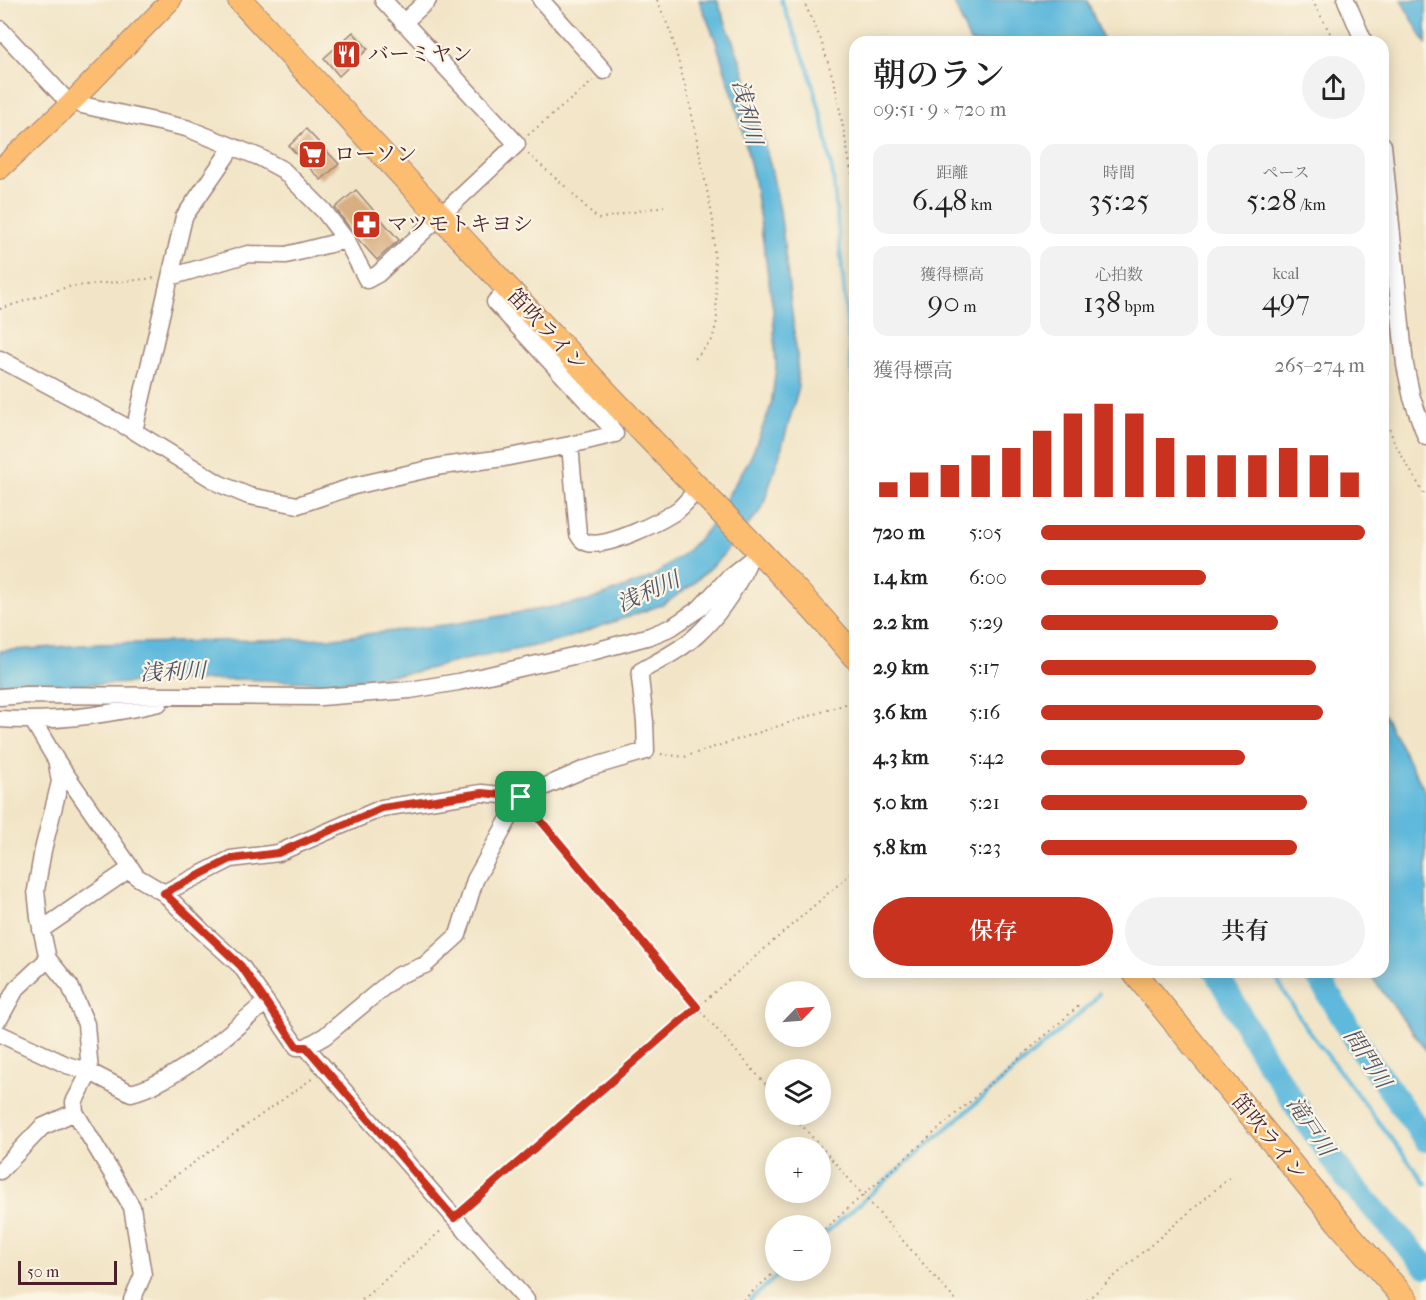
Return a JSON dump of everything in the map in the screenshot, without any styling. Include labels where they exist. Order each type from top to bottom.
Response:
[{"type":"highway","name":"笛吹ライン","points":[[240,0],[440,217],[703,494],[752,551],[829,626],[849,650]]},
{"type":"highway","name":"笛吹ライン","points":[[1139,978],[1339,1223],[1406,1300]]},
{"type":"main road","points":[[0,169],[136,38],[171,0]]},
{"type":"street","points":[[0,29],[72,101],[186,128],[259,157],[283,170],[324,210],[346,240],[367,280],[378,274],[517,144],[383,0]]},
{"type":"street","points":[[403,23],[428,0]]},
{"type":"street","points":[[541,0],[604,71]]},
{"type":"street","points":[[1347,0],[1362,36]]},
{"type":"street","points":[[134,431],[184,217],[231,146]]},
{"type":"street","points":[[1389,205],[1405,365],[1412,398],[1426,437]]},
{"type":"street","points":[[170,277],[248,254],[286,255],[346,240]]},
{"type":"street","points":[[0,359],[134,431],[220,484],[249,496],[298,505],[354,486],[442,466],[504,458],[615,434],[495,302],[509,290]]},
{"type":"street","points":[[570,445],[578,534],[587,543],[601,543],[640,531],[703,494]]},
{"type":"street","points":[[0,698],[25,695],[321,697],[410,690],[458,682],[595,651],[650,636],[672,627],[700,608],[752,551]]},
{"type":"street","points":[[164,893],[231,859],[278,853],[382,808],[482,793],[521,797],[585,769],[645,752],[641,671],[676,652],[698,634],[736,588],[752,551]]},
{"type":"street","points":[[0,719],[33,721],[117,713],[186,697]]},
{"type":"street","points":[[33,721],[56,760],[137,877],[164,893],[241,966],[297,1047],[306,1047],[325,1036],[397,976],[425,965],[458,935],[475,880],[521,797]]},
{"type":"street","points":[[56,760],[60,782],[43,850],[36,890],[41,930],[48,959],[70,986],[86,1024],[90,1072],[74,1102],[75,1112],[132,1207],[143,1275],[132,1300]]},
{"type":"street","points":[[41,930],[131,868]]},
{"type":"street","points":[[0,1018],[16,989],[48,959]]},
{"type":"street","points":[[0,1034],[67,1065],[90,1072],[131,1093],[158,1084],[266,1002]]},
{"type":"street","points":[[306,1047],[526,1300]]},
{"type":"street","points":[[0,1171],[42,1127],[75,1112]]},
{"type":"path","points":[[657,0],[671,33],[690,105],[713,220],[717,321],[712,340],[694,360]]},
{"type":"path","points":[[803,0],[821,40],[835,85],[849,160]]},
{"type":"path","points":[[1312,0],[1332,36]]},
{"type":"path","points":[[604,71],[517,144],[598,219],[664,207]]},
{"type":"path","points":[[0,309],[67,286],[170,277]]},
{"type":"path","points":[[1389,428],[1395,444],[1426,497]]},
{"type":"path","points":[[645,752],[684,757],[849,703]]},
{"type":"path","points":[[521,797],[697,1007],[765,1084]]},
{"type":"path","points":[[362,1300],[849,875]]},
{"type":"path","points":[[831,1224],[1081,1004]]},
{"type":"path","points":[[132,1207],[325,1070]]},
{"type":"path","points":[[802,1125],[955,1300]]},
{"type":"path","points":[[1087,1300],[1229,1178]]},
{"type":"path","points":[[743,1300],[765,1281]]},
{"type":"water","name":"浅利川","points":[[699,0],[717,0],[742,65],[770,164],[780,210],[797,356],[798,390],[762,509],[721,557],[692,585],[664,604],[559,641],[415,672],[330,683],[238,679],[0,688],[0,651],[99,644],[334,638],[453,624],[588,601],[652,577],[686,552],[708,529],[751,457],[771,406],[776,368],[773,309],[754,180],[737,108],[715,39]]},
{"type":"water","points":[[953,0],[1087,0],[1102,36],[968,36]]},
{"type":"water","points":[[1401,0],[1426,0],[1426,44]]},
{"type":"water","points":[[1389,724],[1426,793],[1426,1050],[1372,978],[1389,978]]},
{"type":"building","points":[[353,32],[368,49],[339,76],[324,58]]},
{"type":"building","points":[[306,129],[339,164],[321,180],[289,146]]},
{"type":"building","points":[[356,190],[399,240],[377,260],[335,208]]},
{"type":"waterway","points":[[781,0],[808,68],[823,122],[833,176],[849,340]]},
{"type":"waterway","name":"滝戸川","points":[[1219,978],[1261,1052],[1345,1177],[1426,1266]]},
{"type":"waterway","points":[[1276,978],[1305,1026],[1426,1184]]},
{"type":"waterway","name":"間門川","points":[[1319,978],[1369,1061],[1426,1140]]},
{"type":"waterway","points":[[831,1228],[1092,1003],[1099,993]]},
{"type":"waterway","points":[[750,1300],[772,1281]]},
{"type":"place","name":"バーミヤン","points":[[347,54]]},
{"type":"place","name":"ローソン","points":[[313,154]]},
{"type":"place","name":"マツモトキヨシ","points":[[366,224]]},
{"type":"route","points":[[482,793],[521,797],[697,1007],[454,1218],[306,1047],[297,1047],[241,966],[164,893],[231,859],[278,853],[382,808],[482,793]]}]
